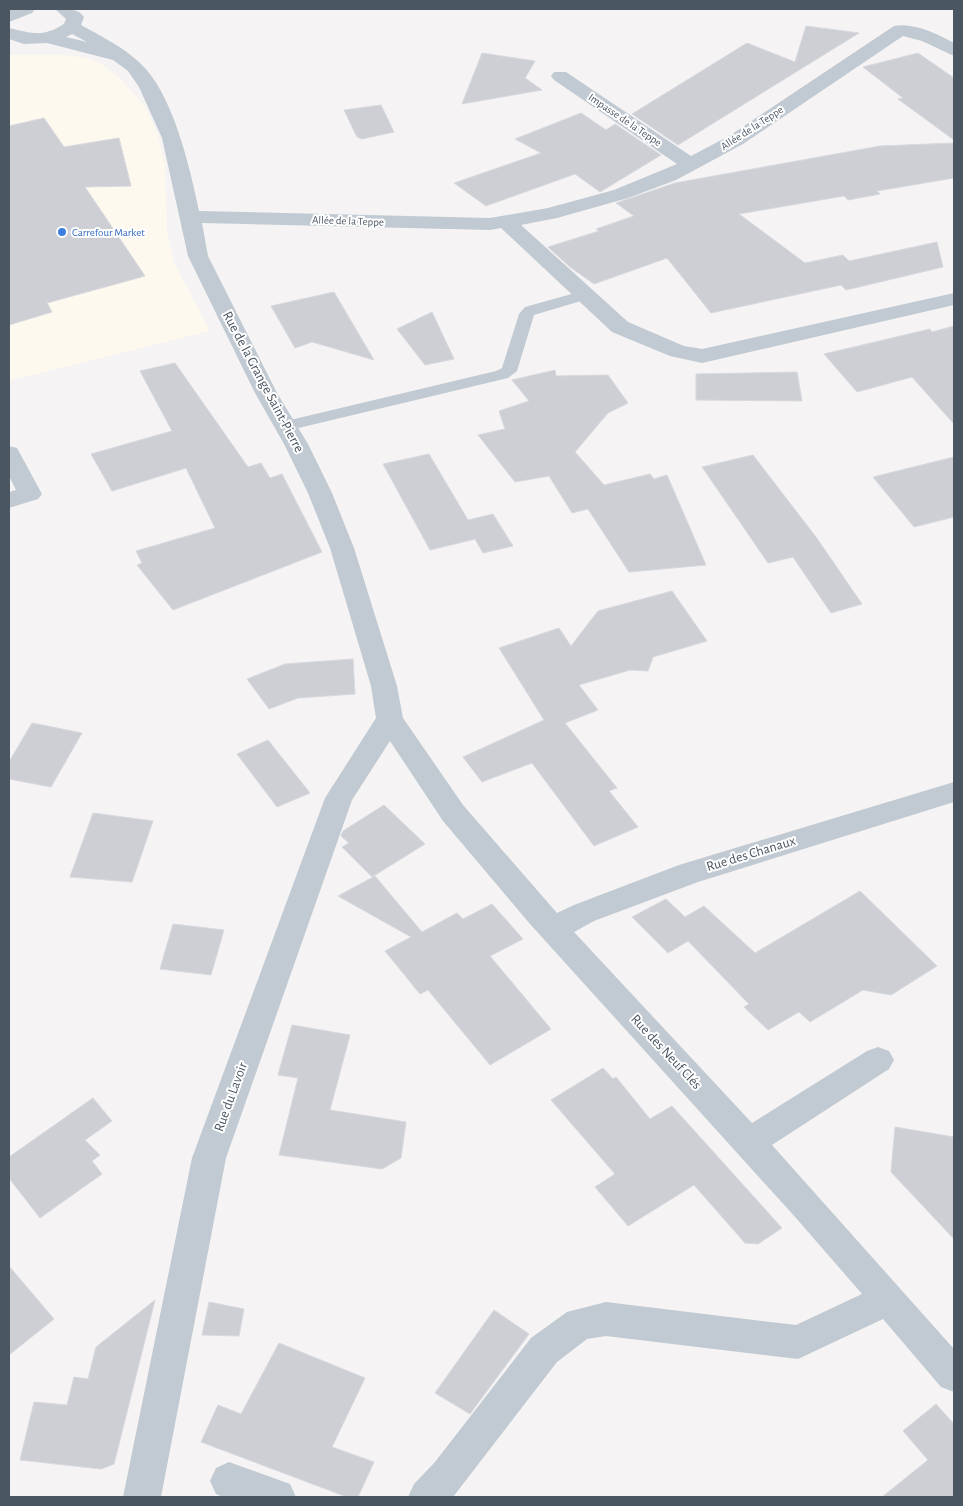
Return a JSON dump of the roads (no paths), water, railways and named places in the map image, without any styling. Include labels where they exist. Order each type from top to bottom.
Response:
[{"type":"street","points":[[9,33],[32,39],[49,38],[62,34],[72,27],[75,18],[63,9]]},
{"type":"street","name":"Rue de la Grange Saint-Pierre","points":[[72,27],[101,43],[134,67],[148,86],[168,129],[181,171],[198,256],[266,393],[286,426],[320,493],[342,548],[384,686],[390,719]]},
{"type":"street","name":"Allée de la Teppe","points":[[190,217],[396,223],[506,222],[550,214],[621,194],[669,176],[736,140],[900,30],[926,36],[954,51]]},
{"type":"street","name":"Rue de la Grange Saint-Pierre","points":[[49,38],[119,56]]},
{"type":"street","name":"Impasse de la Teppe","points":[[560,76],[690,164]]},
{"type":"street","points":[[506,222],[620,327],[678,352],[702,356],[954,299]]},
{"type":"street","points":[[9,454],[30,494],[9,500]]},
{"type":"street","name":"Rue des Neuf Clés","points":[[390,719],[453,813],[553,929],[749,1142],[954,1375]]},
{"type":"street","name":"Rue du Lavoir","points":[[142,1497],[209,1158],[339,798],[390,719]]},
{"type":"street","name":"Rue des Chanaux","points":[[553,929],[584,913],[689,873],[954,792]]},
{"type":"street","points":[[749,1142],[878,1060]]},
{"type":"street","points":[[427,1497],[448,1475],[544,1350],[579,1324],[606,1319],[798,1342],[887,1298]]},
{"type":"street","points":[[229,1481],[277,1497]]},
{"type":"lane","points":[[286,426],[509,371],[527,314],[532,310],[586,295]]},
{"type":"place","name":"Carrefour Market","points":[[62,232]]}]
